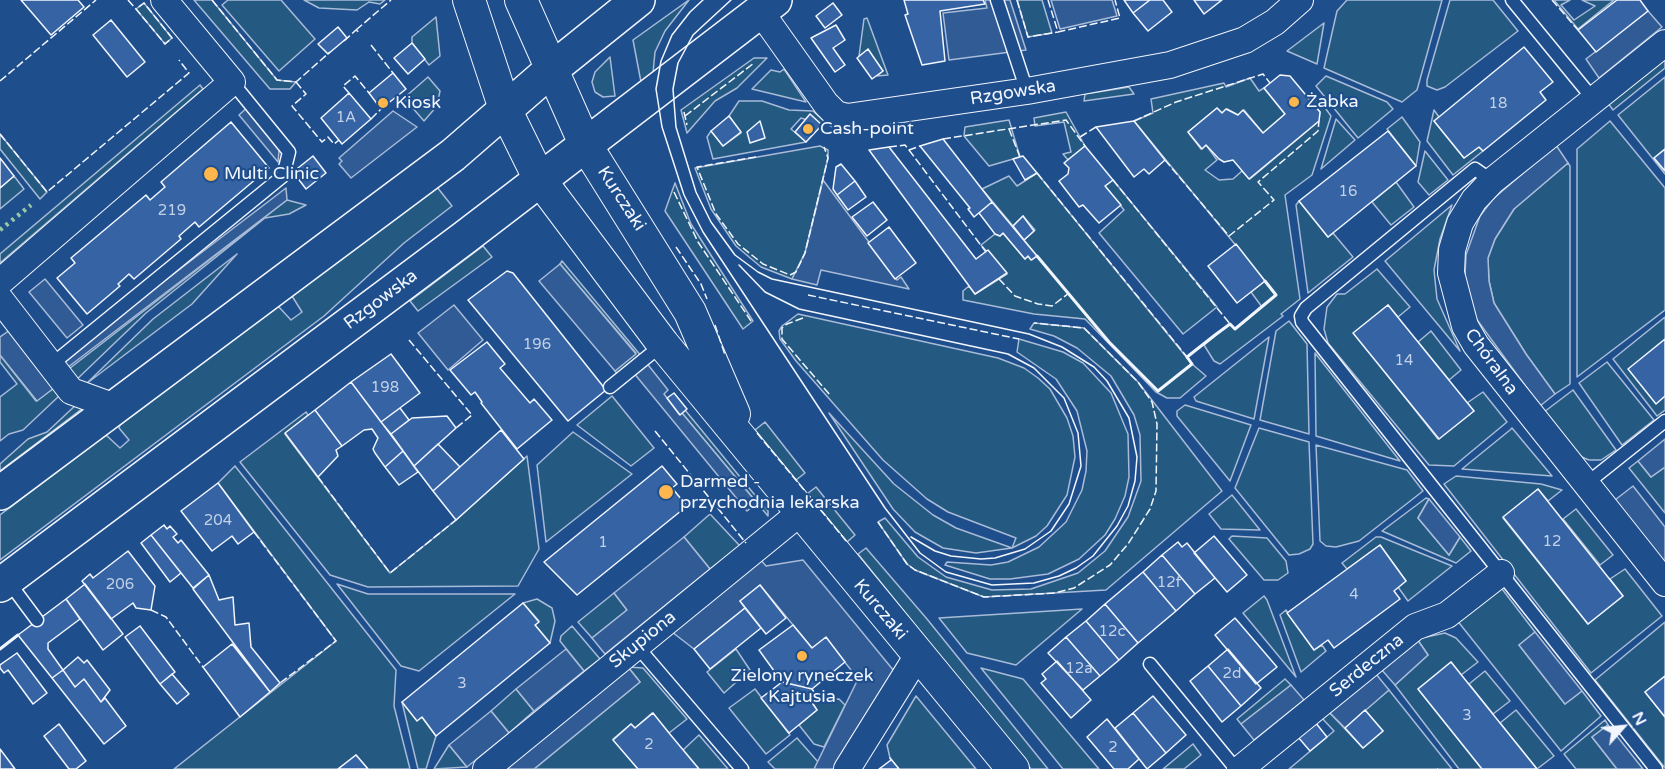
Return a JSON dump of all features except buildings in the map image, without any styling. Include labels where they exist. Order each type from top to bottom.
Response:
[{"type":"main road","points":[[0,493],[447,159],[552,69],[638,0]]},
{"type":"main road","name":"Rzgowska","points":[[3,583],[540,180],[767,6]]},
{"type":"street","points":[[0,282],[232,82],[164,0]]},
{"type":"street","name":"Kurczaki","points":[[469,0],[505,109],[540,180],[663,344],[1013,769]]},
{"type":"street","name":"Kurczaki","points":[[521,0],[585,144],[676,285],[749,450]]},
{"type":"street","name":"Rzgowska","points":[[767,6],[826,104],[842,116],[859,116],[1027,92],[1170,65],[1245,40],[1275,22],[1300,0]]},
{"type":"street","name":"Chóralna","points":[[1665,43],[1492,181],[1474,200],[1460,224],[1452,250],[1451,273],[1465,326],[1476,345],[1665,583]]},
{"type":"street","points":[[0,299],[71,391],[115,407]]},
{"type":"street","name":"Skupiona","points":[[486,769],[801,512]]},
{"type":"street","name":"Serdeczna","points":[[1247,767],[1415,627],[1447,615],[1501,573]]},
{"type":"street","points":[[847,769],[918,655]]},
{"type":"lane","points":[[997,0],[1027,92]]},
{"type":"lane","points":[[1512,0],[1594,100]]},
{"type":"lane","points":[[51,365],[283,176],[289,152],[232,82]]},
{"type":"lane","points":[[1492,181],[1475,169],[1306,308],[1301,316],[1310,332],[1656,769]]},
{"type":"lane","points":[[610,387],[663,344]]},
{"type":"lane","points":[[1586,484],[1665,421]]},
{"type":"lane","points":[[3,583],[37,620]]},
{"type":"lane","points":[[636,645],[742,769]]},
{"type":"lane","points":[[1150,664],[1247,767]]},
{"type":"shaded area","points":[[194,0],[212,0],[277,80],[296,82],[290,89],[270,89]]},
{"type":"shaded area","points":[[228,0],[281,0],[315,39],[279,71],[222,5]]},
{"type":"shaded area","points":[[304,0],[385,0],[380,4],[369,2],[357,10],[319,8]]},
{"type":"shaded area","points":[[689,0],[665,31],[655,52],[653,73],[641,82],[633,40]]},
{"type":"shaded area","points":[[985,0],[1010,0],[1026,50],[949,60],[943,13],[987,8]]},
{"type":"shaded area","points":[[1017,0],[1042,0],[1052,33],[1028,37]]},
{"type":"shaded area","points":[[1051,0],[1112,0],[1117,16],[1060,29]]},
{"type":"shaded area","points":[[1347,0],[1442,0],[1417,90],[1402,102],[1324,68],[1337,11]]},
{"type":"shaded area","points":[[1450,0],[1493,0],[1518,31],[1445,87],[1437,90],[1427,86],[1427,80]]},
{"type":"shaded area","points":[[1554,0],[1570,0],[1561,5],[1574,20],[1595,6],[1582,0],[1614,0],[1578,29]]},
{"type":"shaded area","points":[[144,3],[172,38],[165,44],[136,9]]},
{"type":"shaded area","points":[[1648,11],[1662,27],[1599,78],[1586,59]]},
{"type":"shaded area","points":[[436,17],[440,56],[429,65],[412,43],[412,37]]},
{"type":"shaded area","points":[[867,18],[888,75],[877,76],[883,71],[868,50],[859,56],[864,19]]},
{"type":"shaded area","points":[[1324,23],[1317,64],[1287,51]]},
{"type":"shaded area","points":[[610,57],[615,96],[603,97],[595,92],[592,82],[595,72]]},
{"type":"shaded area","points":[[1665,57],[1665,68],[1613,110],[1608,103]]},
{"type":"shaded area","points":[[754,58],[767,58],[737,88],[715,101],[687,133],[681,110]]},
{"type":"shaded area","points":[[784,69],[806,102],[752,89],[771,70],[780,72]]},
{"type":"shaded area","points":[[1326,76],[1387,102],[1393,109],[1358,138],[1316,86]]},
{"type":"shaded area","points":[[428,77],[440,91],[437,106],[424,121],[404,98]]},
{"type":"shaded area","points":[[1665,77],[1665,149],[1654,158],[1665,174],[1618,115]]},
{"type":"shaded area","points":[[1250,78],[1259,91],[1264,88],[1285,114],[1263,133],[1244,110],[1238,115],[1227,109],[1222,113],[1217,108],[1188,132],[1201,149],[1206,145],[1217,160],[1205,170],[1219,180],[1233,179],[1242,171],[1250,179],[1319,121],[1320,112],[1312,103],[1318,98],[1331,116],[1312,175],[1285,195],[1300,299],[1281,314],[1283,316],[1220,364],[1214,361],[1204,345],[1230,324],[1235,329],[1262,307],[1251,292],[1265,281],[1134,121],[1153,113],[1151,99],[1224,83],[1226,87]]},
{"type":"shaded area","points":[[200,85],[203,89],[0,263],[0,254]]},
{"type":"shaded area","points":[[1129,87],[1134,94],[1084,101],[1085,94]]},
{"type":"shaded area","points":[[739,101],[762,101],[789,110],[813,111],[825,122],[822,125],[801,118],[791,129],[806,142],[713,159],[707,137],[711,131],[723,146],[741,133],[729,116]]},
{"type":"shaded area","points":[[251,104],[280,140],[278,162],[239,115]]},
{"type":"shaded area","points":[[1434,110],[1439,117],[1434,121],[1464,158],[1479,147],[1483,151],[1453,175],[1427,141]]},
{"type":"shaded area","points":[[393,111],[417,127],[351,178],[339,164],[342,161],[339,158]]},
{"type":"shaded area","points":[[1066,112],[1085,146],[1068,160],[1063,154],[1071,152],[1064,122],[1035,126],[1034,118]]},
{"type":"shaded area","points":[[1402,117],[1420,142],[1416,166],[1387,129]]},
{"type":"shaded area","points":[[1336,119],[1355,140],[1321,169]]},
{"type":"shaded area","points":[[1009,120],[1020,157],[989,166],[964,136],[965,127]]},
{"type":"shaded area","points":[[1610,121],[1665,188],[1665,310],[1577,377],[1577,149]]},
{"type":"shaded area","points":[[0,134],[47,192],[40,199],[0,149]]},
{"type":"shaded area","points":[[1556,145],[1568,163],[1514,209],[1495,239],[1488,258],[1489,281],[1494,303],[1526,354],[1555,394],[1540,406],[1475,317],[1465,276],[1466,255],[1480,216],[1493,199]]},
{"type":"shaded area","points":[[820,146],[828,150],[828,158],[805,253],[792,279],[761,267],[736,246],[711,209],[695,168]]},
{"type":"shaded area","points":[[1425,151],[1448,180],[1429,195],[1418,182]]},
{"type":"shaded area","points":[[1568,163],[1570,166],[1570,384],[1555,394],[1526,354],[1494,303],[1489,281],[1488,258],[1495,239],[1514,209]]},
{"type":"shaded area","points":[[1037,173],[1192,364],[1206,376],[1180,398],[1167,398],[1156,392],[1085,319],[1034,314],[963,300],[963,291],[969,286],[975,294],[1007,274],[981,245],[995,234],[1000,236],[1003,233],[1025,259],[1028,256],[1032,260],[1037,256],[1024,240],[1035,230],[1023,216],[1013,226],[982,189],[1009,176],[1017,186]]},
{"type":"shaded area","points":[[14,176],[24,189],[0,209],[0,188]]},
{"type":"shaded area","points":[[823,180],[897,280],[901,277],[909,289],[821,270],[817,285],[792,279],[805,253]]},
{"type":"shaded area","points":[[1113,180],[1217,307],[1183,334],[1099,233],[1124,210],[1105,186]]},
{"type":"shaded area","points":[[1396,182],[1414,207],[1391,225],[1372,202]]},
{"type":"shaded area","points":[[675,183],[691,224],[753,321],[743,329],[665,211]]},
{"type":"shaded area","points":[[437,187],[452,206],[404,243],[324,316],[0,560],[0,515],[106,435],[120,448],[129,440],[119,428],[120,425],[278,306],[291,320],[302,312],[292,296]]},
{"type":"shaded area","points":[[286,188],[287,200],[63,371],[57,363]]},
{"type":"shaded area","points":[[287,200],[306,205],[289,214],[265,218],[146,313],[73,383],[65,372]]},
{"type":"shaded area","points":[[1299,201],[1328,237],[1333,233],[1353,257],[1308,293],[1296,205]]},
{"type":"shaded area","points":[[1452,205],[1440,239],[1434,270],[1437,299],[1460,351],[1385,261]]},
{"type":"shaded area","points":[[483,246],[492,257],[418,311],[410,301]]},
{"type":"shaded area","points":[[237,254],[192,304],[86,384],[153,319]]},
{"type":"shaded area","points":[[562,261],[642,357],[619,376],[615,371],[636,353],[560,264]]},
{"type":"shaded area","points":[[560,264],[636,354],[615,371],[539,281]]},
{"type":"shaded area","points":[[1377,269],[1410,307],[1398,317],[1388,305],[1354,333],[1438,439],[1474,411],[1467,403],[1483,392],[1507,422],[1454,466],[1429,465],[1328,343],[1324,329],[1327,307],[1337,294],[1345,294]]},
{"type":"shaded area","points":[[45,279],[83,325],[67,338],[29,292]]},
{"type":"shaded area","points":[[454,305],[483,340],[448,370],[418,333]]},
{"type":"shaded area","points":[[798,314],[998,358],[1024,368],[1038,378],[1050,389],[1067,418],[1073,436],[1075,457],[1067,495],[1047,526],[1036,536],[1012,548],[1016,538],[948,512],[927,499],[883,460],[796,361],[780,339],[779,331],[782,326]]},
{"type":"shaded area","points":[[1665,317],[1665,339],[1656,403],[1665,396],[1665,410],[1657,416],[1613,359]]},
{"type":"shaded area","points":[[1289,321],[1307,344],[1309,434],[1260,420],[1276,331]]},
{"type":"shaded area","points":[[1034,323],[1084,328],[1138,382],[1222,491],[1106,590],[984,597],[915,570],[907,564],[878,522],[885,518],[918,557],[946,577],[992,590],[1031,589],[1078,573],[1105,551],[1128,517],[1141,481],[1140,435],[1134,415],[1111,376],[1077,348],[1054,336],[1030,329]]},
{"type":"shaded area","points":[[10,330],[54,388],[37,401],[0,355],[0,337]]},
{"type":"shaded area","points":[[1431,331],[1461,370],[1449,380],[1418,342]]},
{"type":"shaded area","points":[[1269,337],[1254,419],[1196,401],[1194,397]]},
{"type":"shaded area","points":[[1019,339],[1063,352],[1083,363],[1111,393],[1128,434],[1129,477],[1125,496],[1115,519],[1105,535],[1079,559],[1048,574],[990,579],[945,565],[947,562],[991,565],[1008,562],[1039,547],[1066,522],[1082,490],[1086,471],[1087,451],[1077,411],[1056,379],[1017,352]]},
{"type":"shaded area","points":[[1315,353],[1400,461],[1316,436]]},
{"type":"shaded area","points":[[0,355],[36,401],[54,388],[59,396],[23,430],[9,434],[0,441],[0,397],[17,384],[0,362]]},
{"type":"shaded area","points":[[645,361],[668,390],[664,394],[679,414],[682,413],[757,503],[747,511],[633,372]]},
{"type":"shaded area","points":[[1607,362],[1654,420],[1622,445],[1579,383]]},
{"type":"shaded area","points":[[1573,390],[1616,450],[1601,460],[1589,460],[1577,455],[1544,412]]},
{"type":"shaded area","points":[[612,396],[654,448],[631,466],[577,425]]},
{"type":"shaded area","points":[[78,403],[87,405],[0,471],[0,464],[28,439],[47,432]]},
{"type":"shaded area","points":[[1185,405],[1251,425],[1230,481],[1177,416],[1177,411]]},
{"type":"shaded area","points":[[685,410],[768,511],[768,516],[682,413]]},
{"type":"shaded area","points":[[306,412],[308,415],[285,434],[390,573],[456,520],[527,456],[539,549],[518,586],[368,587],[330,575],[240,462]]},
{"type":"shaded area","points":[[829,413],[894,484],[933,515],[956,528],[1012,548],[976,553],[943,548],[915,532],[893,509]]},
{"type":"shaded area","points":[[765,422],[805,473],[796,480],[755,430]]},
{"type":"shaded area","points":[[1259,428],[1309,442],[1313,544],[1310,549],[1299,554],[1289,555],[1235,488]]},
{"type":"shaded area","points":[[1512,428],[1552,476],[1462,469],[1510,430]]},
{"type":"shaded area","points":[[573,432],[632,474],[546,542],[537,465]]},
{"type":"shaded area","points":[[1665,439],[1665,467],[1651,477],[1638,461]]},
{"type":"shaded area","points":[[1316,445],[1407,470],[1423,491],[1359,541],[1336,547],[1326,546],[1320,541]]},
{"type":"shaded area","points":[[1638,461],[1651,477],[1665,467],[1665,513],[1629,468]]},
{"type":"shaded area","points":[[235,466],[396,670],[394,706],[410,769],[368,769],[356,755],[338,769],[174,769],[336,641],[218,483]]},
{"type":"shaded area","points":[[1456,476],[1541,484],[1562,490],[1548,501],[1538,489],[1503,518],[1588,624],[1623,596],[1610,579],[1625,569],[1662,616],[1591,673],[1444,484]]},
{"type":"shaded area","points":[[1633,486],[1665,527],[1665,564],[1615,500]]},
{"type":"shaded area","points":[[816,487],[855,535],[847,542],[807,494]]},
{"type":"shaded area","points":[[1232,495],[1260,530],[1221,529],[1209,514]]},
{"type":"shaded area","points":[[1426,498],[1429,499],[1418,518],[1449,555],[1460,537],[1471,551],[1456,563],[1382,531]]},
{"type":"shaded area","points":[[1429,499],[1460,537],[1449,555],[1418,518]]},
{"type":"shaded area","points":[[1576,509],[1613,555],[1600,565],[1563,519]]},
{"type":"shaded area","points":[[710,514],[740,546],[710,569],[684,537]]},
{"type":"shaded area","points":[[1232,536],[1267,538],[1286,561],[1288,573],[1278,580],[1264,580],[1229,539]]},
{"type":"shaded area","points":[[684,537],[710,569],[605,654],[592,638],[627,610],[614,593]]},
{"type":"shaded area","points":[[1376,537],[1452,566],[1408,601],[1398,587],[1406,581],[1380,545],[1347,569],[1342,563]]},
{"type":"shaded area","points":[[866,548],[927,619],[1048,769],[1031,769],[858,554]]},
{"type":"shaded area","points":[[760,559],[766,566],[803,560],[894,671],[836,769],[814,769],[858,679],[826,638],[812,648],[760,585],[740,601],[745,608],[694,649],[672,632]]},
{"type":"shaded area","points":[[337,584],[368,594],[515,594],[419,671],[401,666]]},
{"type":"shaded area","points":[[1499,585],[1535,632],[1519,645],[1565,704],[1582,691],[1601,716],[1561,751],[1456,619]]},
{"type":"shaded area","points":[[614,593],[627,610],[592,638],[578,622]]},
{"type":"shaded area","points":[[1264,596],[1267,600],[1296,677],[1243,613]]},
{"type":"shaded area","points":[[537,599],[552,608],[555,621],[550,643],[535,625],[539,621],[523,603]]},
{"type":"shaded area","points":[[1082,609],[1016,665],[967,653],[939,618]]},
{"type":"shaded area","points":[[1286,610],[1314,650],[1322,645],[1326,651],[1301,672],[1280,615]]},
{"type":"shaded area","points":[[1665,622],[1665,676],[1645,692],[1665,717],[1665,768],[1595,680]]},
{"type":"shaded area","points":[[572,626],[600,659],[584,671],[560,641],[561,636]]},
{"type":"shaded area","points":[[1535,632],[1582,691],[1565,704],[1519,645]]},
{"type":"shaded area","points":[[1445,633],[1456,638],[1478,662],[1461,675],[1451,662],[1418,689],[1482,769],[1459,769],[1395,685],[1428,655],[1417,639]]},
{"type":"shaded area","points":[[1417,639],[1428,655],[1395,685],[1381,669]]},
{"type":"shaded area","points":[[566,649],[584,671],[534,711],[516,689]]},
{"type":"shaded area","points":[[736,649],[750,670],[724,693],[707,672]]},
{"type":"shaded area","points":[[628,667],[643,668],[687,719],[669,733],[652,713],[635,728],[631,724],[613,739],[638,769],[534,769],[640,682]]},
{"type":"shaded area","points":[[628,667],[640,682],[534,769],[502,769]]},
{"type":"shaded area","points":[[981,668],[1023,679],[1099,769],[1063,769]]},
{"type":"shaded area","points":[[1485,671],[1510,701],[1493,714],[1469,684]]},
{"type":"shaded area","points":[[1376,674],[1389,690],[1345,728],[1328,711]]},
{"type":"shaded area","points":[[1285,679],[1291,685],[1241,724],[1237,719]]},
{"type":"shaded area","points":[[1291,685],[1304,700],[1254,740],[1241,724]]},
{"type":"shaded area","points":[[516,689],[534,711],[509,733],[491,711]]},
{"type":"shaded area","points":[[755,689],[790,735],[766,754],[729,708]]},
{"type":"shaded area","points":[[1389,690],[1452,769],[1289,769],[1334,731],[1320,716],[1328,711],[1363,748],[1383,731],[1365,710]]},
{"type":"shaded area","points":[[916,696],[976,769],[899,769],[890,758],[887,745]]},
{"type":"shaded area","points":[[839,699],[845,705],[824,747],[814,744],[799,725],[817,710],[811,701]]},
{"type":"shaded area","points":[[402,702],[417,720],[422,717],[436,736],[426,769],[418,769]]},
{"type":"shaded area","points":[[1516,710],[1554,756],[1537,769],[1500,723]]},
{"type":"shaded area","points":[[491,711],[509,733],[467,767],[449,745]]},
{"type":"shaded area","points":[[1605,720],[1608,725],[1592,737],[1617,769],[1576,769],[1564,754]]},
{"type":"shaded area","points":[[1608,725],[1643,769],[1617,769],[1592,737]]},
{"type":"shaded area","points":[[699,735],[728,769],[699,769],[683,750]]},
{"type":"shaded area","points":[[797,738],[819,763],[814,769],[775,769],[768,762]]},
{"type":"shaded area","points":[[1193,744],[1201,755],[1184,769],[1163,769]]},
{"type":"shaded area","points":[[449,745],[467,767],[434,769]]},
{"type":"tram line","points":[[703,0],[672,35],[661,61],[656,89],[662,127],[684,195],[703,232],[885,508],[920,553],[946,572],[992,585],[1034,583],[1059,576],[1076,568],[1093,556],[1117,526],[1128,506],[1135,481],[1137,457],[1129,418],[1107,381],[1094,367],[1062,347],[1029,334],[772,279],[735,255],[711,222],[696,192],[676,127],[673,89],[678,63],[693,35],[731,0]]},
{"type":"tram line","points":[[739,265],[765,292],[799,309],[1008,354],[1034,368],[1064,398],[1078,433],[1081,466],[1069,504],[1051,531],[1025,549],[995,558],[981,559],[951,556],[935,551],[911,537]]},
{"type":"hedge","points":[[0,230],[31,205]]},
{"type":"fence","points":[[0,81],[96,0]]},
{"type":"fence","points":[[128,0],[165,44],[172,38],[144,3],[136,9]]},
{"type":"fence","points":[[212,0],[277,80],[296,82],[330,52]]},
{"type":"fence","points":[[356,30],[391,0]]},
{"type":"fence","points":[[1017,0],[1028,37],[1058,32]]},
{"type":"fence","points":[[1048,0],[1058,32],[1120,18],[1115,0]]},
{"type":"fence","points":[[1552,0],[1578,30]]},
{"type":"fence","points":[[344,41],[356,30],[359,32]]},
{"type":"fence","points":[[371,45],[393,73]]},
{"type":"fence","points":[[0,134],[47,192],[189,73],[179,60]]},
{"type":"fence","points":[[685,116],[754,63]]},
{"type":"fence","points":[[1134,121],[1176,102],[1263,74],[1270,83]]},
{"type":"fence","points":[[349,93],[343,86],[355,76],[369,93]]},
{"type":"fence","points":[[296,82],[306,94],[292,106],[322,142],[328,137],[334,144],[339,140]]},
{"type":"fence","points":[[371,119],[381,109]]},
{"type":"fence","points":[[684,112],[687,125]]},
{"type":"fence","points":[[943,139],[1066,120],[1085,146]]},
{"type":"fence","points":[[1165,160],[1229,236],[1274,200],[1258,182],[1318,131],[1319,121]]},
{"type":"fence","points":[[1080,137],[1096,127]]},
{"type":"fence","points":[[1009,129],[1020,157]]},
{"type":"fence","points":[[889,147],[905,145],[909,150],[920,146]]},
{"type":"fence","points":[[756,157],[697,167],[716,214],[738,244],[763,264],[790,275],[796,272],[805,253],[828,158],[824,147]]},
{"type":"fence","points":[[909,150],[986,252]]},
{"type":"fence","points":[[1037,173],[1187,357]]},
{"type":"fence","points":[[1113,180],[1230,324]]},
{"type":"fence","points":[[674,192],[698,242],[751,321]]},
{"type":"fence","points":[[676,247],[701,284],[707,299]]},
{"type":"fence","points":[[999,279],[1015,296],[1038,304],[1052,306],[1069,293]]},
{"type":"fence","points":[[808,295],[1019,339]]},
{"type":"fence","points":[[803,318],[782,328],[782,339],[830,395]]},
{"type":"fence","points":[[878,522],[907,564],[915,570],[984,597],[1055,593],[1074,588],[1110,565],[1128,544],[1150,509],[1156,491],[1157,424],[1152,402],[1138,382],[1084,328],[1034,323]]},
{"type":"fence","points":[[715,325],[725,355]]},
{"type":"fence","points":[[409,340],[472,415],[456,428]]},
{"type":"fence","points":[[655,431],[746,543]]},
{"type":"fence","points":[[757,433],[847,542]]},
{"type":"fence","points":[[318,477],[390,573],[456,520]]},
{"type":"fence","points":[[254,532],[336,641],[280,683]]},
{"type":"fence","points":[[151,610],[166,617],[203,667]]},
{"type":"wall","points":[[1037,256],[1109,342],[1158,391],[1192,364],[1187,357],[1230,324],[1235,329],[1276,295],[1265,281]]},
{"type":"wall","points":[[0,649],[18,635]]},
{"type":"place","name":"Żabka","points":[[1294,102]]},
{"type":"place","name":"Kiosk","points":[[383,103]]},
{"type":"place","name":"Cash-point","points":[[808,129]]},
{"type":"place","name":"Multi Clinic","points":[[211,174]]},
{"type":"place","name":"Darmed - przychodnia lekarska","points":[[666,492]]},
{"type":"place","name":"Zielony ryneczek Kajtusia","points":[[802,656]]}]
